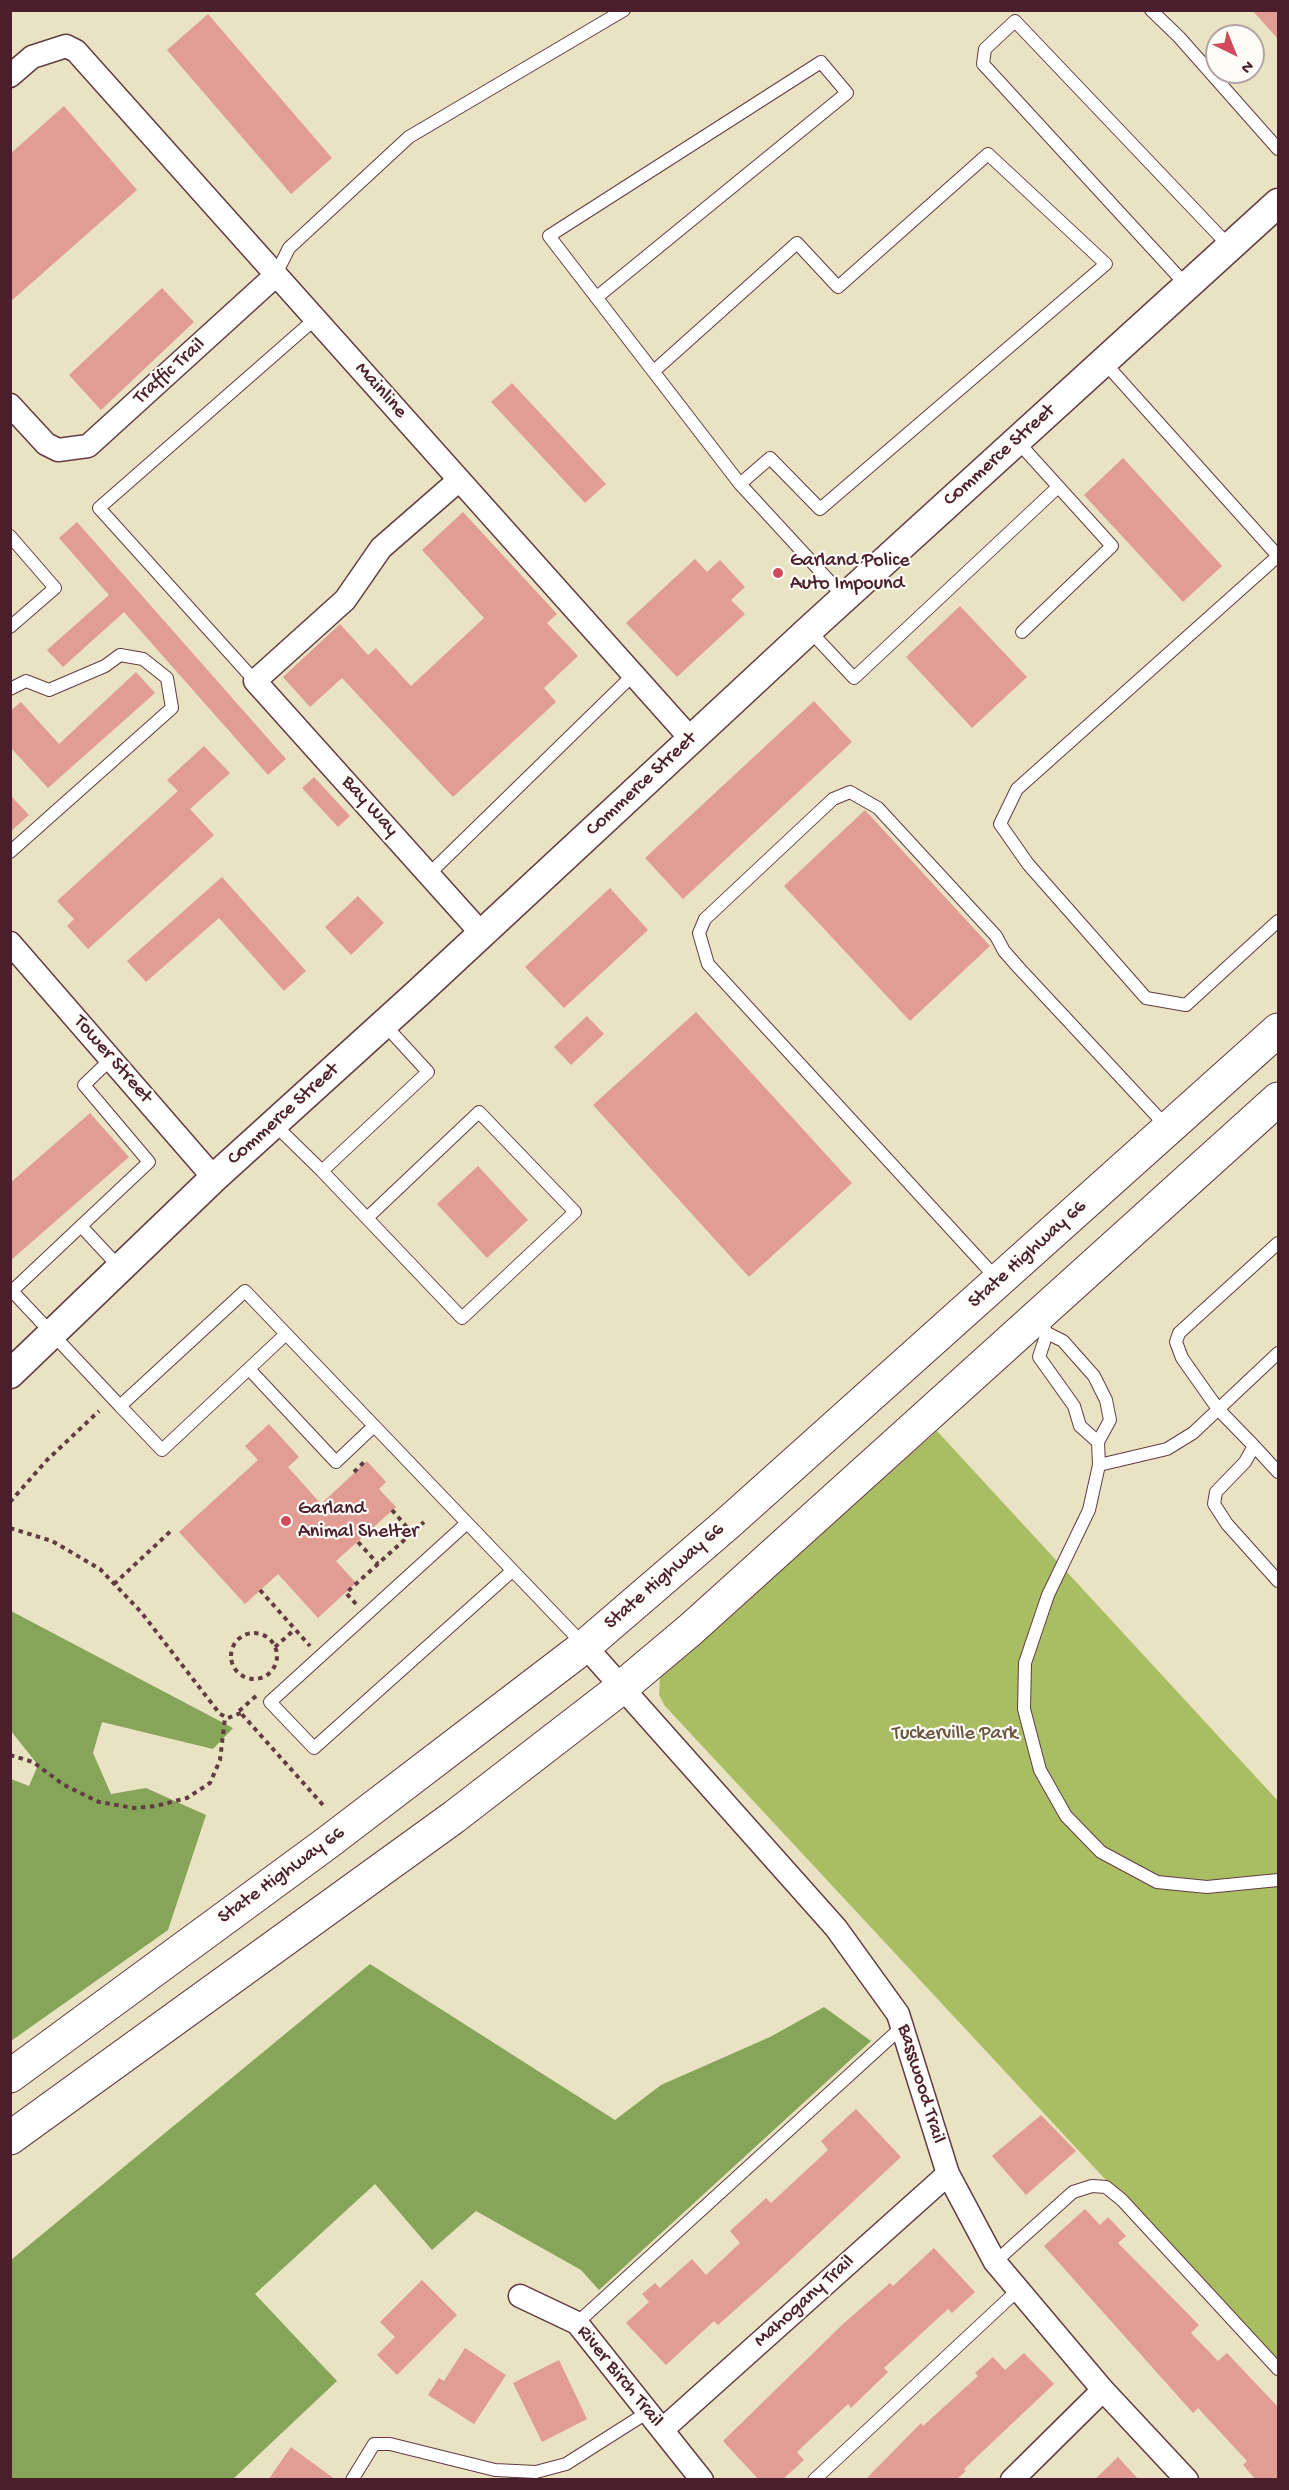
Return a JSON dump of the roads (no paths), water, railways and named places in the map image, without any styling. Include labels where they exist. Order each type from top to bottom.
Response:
[{"type":"main road","name":"State Highway 66","points":[[10,2076],[354,1823],[585,1646],[728,1523],[1278,1030]]},
{"type":"main road","points":[[10,2138],[454,1817],[621,1688],[1042,1324],[1278,1099]]},
{"type":"main road","points":[[999,1281],[1042,1324]]},
{"type":"street","name":"Mainline","points":[[10,76],[32,57],[66,46],[76,51],[691,740]]},
{"type":"street","name":"Commerce Street","points":[[10,1374],[214,1178],[482,934],[844,597],[1278,203]]},
{"type":"street","name":"Traffic Trail","points":[[10,405],[46,444],[58,450],[88,446],[275,276]]},
{"type":"street","points":[[255,681],[345,600],[381,548],[459,480]]},
{"type":"street","name":"Bay Way","points":[[255,681],[482,934]]},
{"type":"street","name":"Tower Street","points":[[10,943],[214,1178]]},
{"type":"street","name":"Basswood Trail","points":[[585,1646],[836,1928],[898,2014],[948,2174],[995,2262],[1103,2390],[1187,2480]]},
{"type":"street","name":"Mahogany Trail","points":[[662,2430],[948,2174]]},
{"type":"street","name":"River Birch Trail","points":[[520,2296],[577,2323],[702,2480]]},
{"type":"street","points":[[1012,2480],[1103,2390]]},
{"type":"lane","points":[[275,276],[289,248],[409,137],[624,10]]},
{"type":"lane","points":[[1151,10],[1179,37],[1278,149]]},
{"type":"lane","points":[[1187,286],[983,63],[985,49],[1015,21],[1230,247]]},
{"type":"lane","points":[[597,297],[846,93],[820,62],[549,236],[740,484],[844,597]]},
{"type":"lane","points":[[654,371],[797,243],[838,287],[988,154],[1106,264],[820,509],[770,458],[740,484]]},
{"type":"lane","points":[[255,681],[99,508],[315,319]]},
{"type":"lane","points":[[1104,362],[1278,556],[1017,789],[1000,824],[1028,864],[1146,998],[1185,1005],[1278,921]]},
{"type":"lane","points":[[1017,441],[1112,546],[1022,632]]},
{"type":"lane","points":[[808,630],[854,678],[1059,487]]},
{"type":"lane","points":[[10,627],[55,588],[13,543]]},
{"type":"lane","points":[[10,689],[26,681],[49,690],[105,666],[120,655],[143,659],[167,678],[172,708],[10,852]]},
{"type":"lane","points":[[429,874],[633,675]]},
{"type":"lane","points":[[999,1281],[708,964],[699,933],[705,918],[833,799],[850,792],[878,808],[996,936],[1004,951],[1019,968],[1169,1129]]},
{"type":"lane","points":[[322,1171],[428,1072],[384,1024]]},
{"type":"lane","points":[[111,1059],[84,1085],[149,1162],[12,1291],[162,1450],[286,1334]]},
{"type":"lane","points":[[274,1124],[462,1318],[575,1212],[479,1112],[367,1218]]},
{"type":"lane","points":[[81,1226],[120,1268]]},
{"type":"lane","points":[[1278,1243],[1179,1333],[1176,1342],[1182,1358],[1218,1409],[1278,1472]]},
{"type":"lane","points":[[120,1406],[244,1291],[585,1646]]},
{"type":"lane","points":[[1042,1324],[1039,1357],[1074,1406],[1080,1426],[1098,1442]]},
{"type":"lane","points":[[1042,1324],[1063,1341],[1094,1376],[1106,1400],[1110,1420],[1098,1442],[1099,1465],[1089,1510],[1048,1595],[1025,1664],[1024,1709],[1040,1770],[1066,1816],[1101,1852],[1157,1881],[1207,1887],[1278,1880]]},
{"type":"lane","points":[[1099,1465],[1167,1449],[1193,1434],[1278,1353]]},
{"type":"lane","points":[[249,1369],[336,1462],[374,1426]]},
{"type":"lane","points":[[1254,1446],[1245,1462],[1216,1492],[1214,1504],[1227,1524],[1278,1581]]},
{"type":"lane","points":[[467,1523],[270,1702],[314,1748],[512,1571]]},
{"type":"lane","points":[[577,2323],[902,2027]]},
{"type":"lane","points":[[995,2262],[1073,2192],[1092,2186],[1106,2187],[1122,2200],[1278,2369]]},
{"type":"lane","points":[[814,2480],[1018,2290]]},
{"type":"lane","points":[[352,2480],[374,2444],[390,2444],[495,2470],[536,2472],[566,2464],[648,2412]]},
{"type":"place","name":"Garland Police Auto Impound","points":[[778,573]]},
{"type":"place","name":"Garland Animal Shelter","points":[[286,1521]]},
{"type":"park label","name":"Tuckerville Park","points":[[955,1735]]}]
